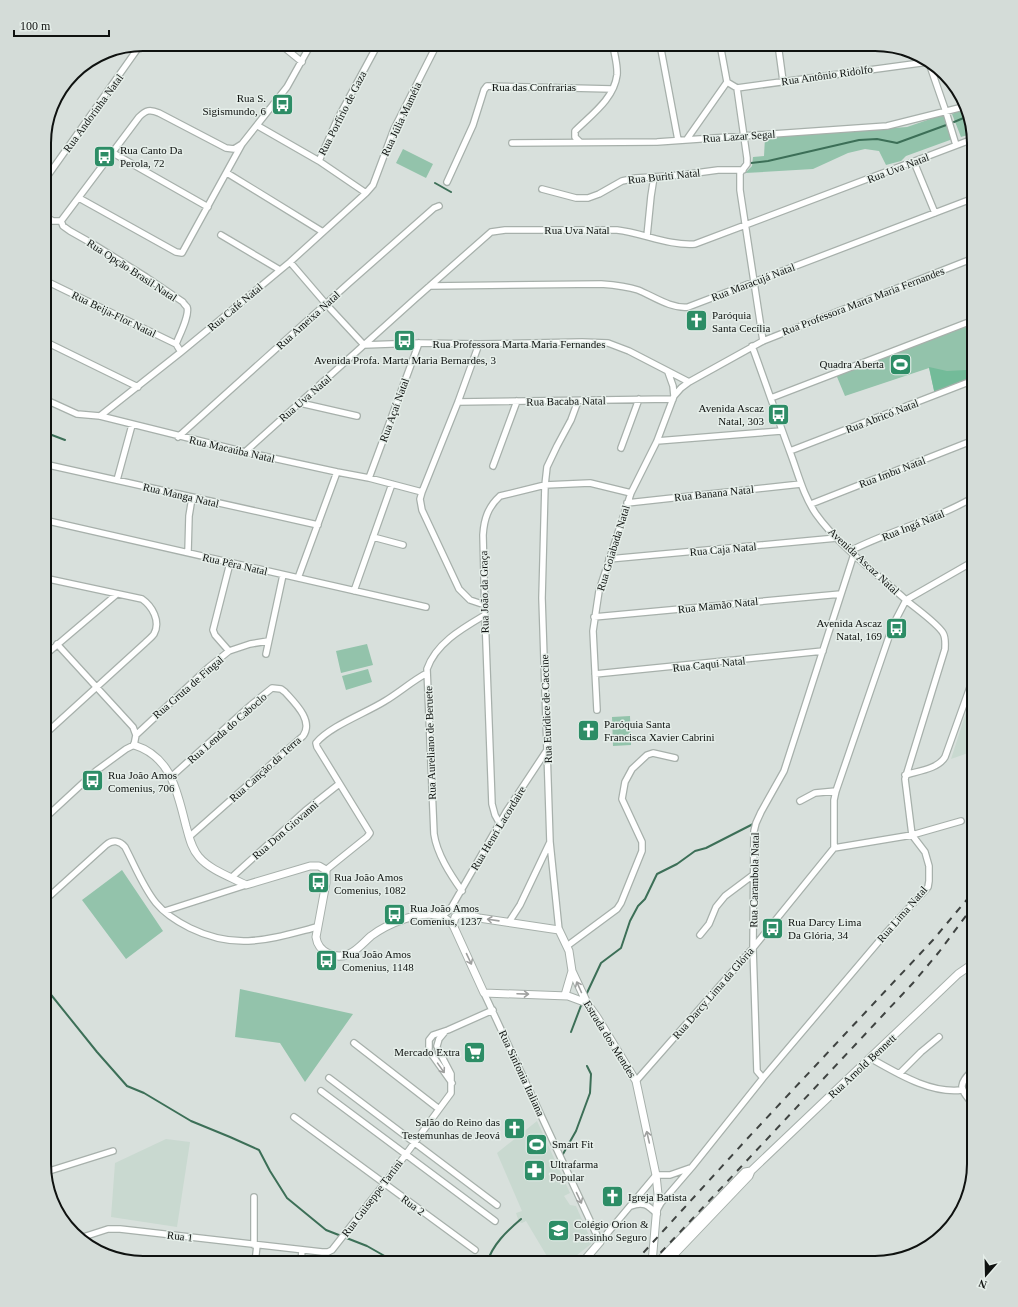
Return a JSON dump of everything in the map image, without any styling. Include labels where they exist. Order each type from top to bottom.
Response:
[{"type":"street","points":[[289,51],[302,62]]},
{"type":"street","points":[[79,198],[176,252],[183,252],[228,173],[242,144],[258,126],[287,87],[308,51]]},
{"type":"street","name":"Rua Porfírio de Gaza","points":[[318,162],[337,120],[374,51]]},
{"type":"street","name":"Rua Júlia Maméia","points":[[366,193],[373,185],[394,129],[433,51]]},
{"type":"street","points":[[578,142],[575,137],[575,131],[602,105],[616,80],[617,72],[614,51]]},
{"type":"street","points":[[661,51],[678,140]]},
{"type":"street","points":[[687,139],[727,82],[721,51]]},
{"type":"street","points":[[779,51],[783,81]]},
{"type":"street","name":"Rua Andorinha Natal","points":[[51,171],[137,52]]},
{"type":"street","name":"Rua Antônio Ridolfo","points":[[737,88],[919,62]]},
{"type":"street","points":[[931,70],[956,144]]},
{"type":"street","points":[[727,82],[737,88],[744,136],[747,164],[739,178],[763,340]]},
{"type":"street","name":"Rua das Confrarias","points":[[447,182],[473,124],[484,90],[487,86],[612,89]]},
{"type":"street","name":"Rua Lazar Segal","points":[[512,143],[623,143],[887,126],[947,114],[960,108]]},
{"type":"street","points":[[51,220],[57,222],[61,220],[139,117],[146,111],[151,110],[226,148],[234,149],[242,144]]},
{"type":"street","points":[[258,126],[366,193]]},
{"type":"street","name":"Rua Uva Natal","points":[[245,452],[489,234],[496,231],[505,230],[618,230],[680,244],[695,244],[967,141]]},
{"type":"street","points":[[112,153],[208,207]]},
{"type":"street","points":[[914,162],[935,213]]},
{"type":"street","name":"Rua Buriti Natal","points":[[542,189],[576,198],[588,198],[599,194],[622,181],[636,178],[681,175],[700,172],[743,170]]},
{"type":"street","points":[[228,173],[323,232]]},
{"type":"street","points":[[647,236],[654,177]]},
{"type":"street","name":"Rua Café Natal","points":[[100,416],[138,387],[290,262],[366,193]]},
{"type":"street","name":"Rua Maracujá Natal","points":[[430,286],[593,284],[620,286],[637,290],[682,307],[699,303],[967,201]]},
{"type":"street","name":"Rua Ameixa Natal","points":[[178,437],[434,208],[439,206]]},
{"type":"street","name":"Rua Opção Brasil Natal","points":[[61,220],[63,226],[70,231],[152,281],[183,302],[187,307],[186,319],[176,344]]},
{"type":"street","points":[[221,235],[280,270]]},
{"type":"street","name":"Rua Professora Marta Maria Fernandes","points":[[364,345],[419,343],[608,343],[629,351],[689,382],[763,340],[967,261]]},
{"type":"street","points":[[290,262],[364,345]]},
{"type":"street","name":"Rua Beija-Flor Natal","points":[[51,283],[176,344]]},
{"type":"street","points":[[771,398],[967,323]]},
{"type":"street","name":"Rua Açaí Natal","points":[[369,478],[419,343]]},
{"type":"street","points":[[51,344],[138,387]]},
{"type":"street","points":[[176,344],[181,352]]},
{"type":"street","points":[[478,344],[458,402],[420,499],[422,510],[459,589],[470,600],[485,605]]},
{"type":"street","name":"Avenida Ascaz Natal","points":[[752,346],[801,484],[816,514],[837,538],[906,600],[893,625],[836,792],[834,800],[834,848]]},
{"type":"street","points":[[668,372],[673,386],[674,398]]},
{"type":"street","name":"Rua Goiabada Natal","points":[[597,710],[592,631],[599,591],[631,493],[658,441],[674,398],[681,388],[689,382]]},
{"type":"street","name":"Rua Abricó Natal","points":[[790,451],[967,383]]},
{"type":"street","name":"Rua Bacaba Natal","points":[[458,402],[578,401],[674,398]]},
{"type":"street","points":[[621,448],[639,399]]},
{"type":"street","points":[[493,466],[517,401]]},
{"type":"street","name":"Rua Euridice de Caccine","points":[[509,922],[527,893],[550,842],[542,598],[545,485],[547,467],[571,420],[578,401]]},
{"type":"street","name":"Rua Macaúba Natal","points":[[51,402],[76,414],[100,416],[178,437],[369,478],[422,492]]},
{"type":"street","points":[[300,403],[356,416]]},
{"type":"street","points":[[117,480],[132,425]]},
{"type":"street","points":[[658,441],[781,430]]},
{"type":"street","name":"Rua Imbu Natal","points":[[810,504],[967,443]]},
{"type":"street","name":"Rua Manga Natal","points":[[51,466],[318,525]]},
{"type":"street","points":[[298,578],[337,472]]},
{"type":"street","name":"Rua João da Graça","points":[[500,824],[495,815],[492,804],[484,615],[483,535],[484,522],[487,512],[500,496],[545,485],[590,483],[631,493]]},
{"type":"street","points":[[354,591],[392,484]]},
{"type":"street","name":"Rua Banana Natal","points":[[627,503],[801,484]]},
{"type":"street","points":[[188,552],[187,541],[192,498]]},
{"type":"street","name":"Rua Ingá Natal","points":[[852,552],[887,535],[936,516],[967,500]]},
{"type":"street","name":"Rua Pêra Natal","points":[[51,522],[426,607]]},
{"type":"street","points":[[373,537],[403,545]]},
{"type":"street","name":"Rua Caja Natal","points":[[609,560],[837,538]]},
{"type":"street","name":"Rua Carambola Natal","points":[[763,1078],[757,1071],[753,948],[753,842],[756,823],[784,771],[792,742],[842,594],[852,552]]},
{"type":"street","points":[[229,651],[214,633],[214,626],[230,562]]},
{"type":"street","points":[[906,600],[967,565]]},
{"type":"street","points":[[266,654],[283,575]]},
{"type":"street","points":[[51,580],[142,599],[147,602],[155,615],[156,628],[154,634],[149,640],[51,729]]},
{"type":"street","points":[[51,650],[117,594]]},
{"type":"street","name":"Rua Mamão Natal","points":[[594,618],[842,594]]},
{"type":"street","name":"Rua Lima Natal","points":[[657,1212],[661,1203],[692,1167],[763,1078],[886,933],[928,887],[928,866],[925,852],[912,835],[905,775],[945,649],[945,641],[943,634],[938,627],[906,600]]},
{"type":"street","name":"Rua Aureliano de Beruete","points":[[462,891],[441,856],[434,834],[427,668],[430,661],[447,641],[484,615]]},
{"type":"street","name":"Rua Gruta de Fingal","points":[[136,735],[209,667],[229,651],[250,644],[268,641]]},
{"type":"street","points":[[58,644],[133,728],[136,735],[134,745]]},
{"type":"street","name":"Rua Caqui Natal","points":[[595,674],[719,663],[823,651]]},
{"type":"street","points":[[326,870],[369,836],[370,830],[352,806],[316,747],[317,741],[345,723],[385,701],[413,680],[427,673]]},
{"type":"street","name":"Rua Lenda do Caboclo","points":[[171,777],[272,688],[281,689],[285,692]]},
{"type":"street","name":"Rua Canção da Terra","points":[[189,837],[306,732],[306,720],[285,692]]},
{"type":"street","points":[[905,775],[937,765],[942,761],[945,757],[967,696]]},
{"type":"street","points":[[134,745],[155,757],[163,765],[171,777],[194,850],[204,861],[246,885]]},
{"type":"street","points":[[51,813],[96,771],[126,749],[134,745]]},
{"type":"street","name":"Rua Henri Lacordaire","points":[[448,913],[500,824],[547,750]]},
{"type":"street","points":[[567,946],[618,909],[642,851],[642,842],[622,799],[625,782],[632,769],[647,754],[653,753],[675,758]]},
{"type":"street","name":"Rua Don Giovanni","points":[[232,877],[305,811],[339,784]]},
{"type":"street","points":[[800,801],[815,793],[836,792]]},
{"type":"street","points":[[834,848],[912,835],[961,821]]},
{"type":"street","points":[[51,895],[106,845],[110,842],[116,841],[122,844],[125,848],[146,888],[156,903],[179,922],[198,932],[210,937],[235,942],[259,941],[317,927]]},
{"type":"street","name":"Estrada dos Mendes","points":[[550,842],[559,930],[567,946],[572,971],[586,1003],[597,1017],[636,1081],[656,1175],[658,1194],[653,1256]]},
{"type":"street","name":"Rua Darcy Lima da Glória","points":[[636,1081],[753,948],[834,848]]},
{"type":"street","points":[[165,911],[310,866],[319,866],[326,870]]},
{"type":"street","points":[[326,870],[326,883],[316,937],[318,944],[328,954],[339,956],[350,953],[372,936],[398,920],[416,916],[448,913],[456,908],[467,915]]},
{"type":"street","points":[[700,935],[708,924],[716,907],[725,896],[753,875]]},
{"type":"street","points":[[448,913],[453,926]]},
{"type":"street","points":[[453,926],[456,916],[462,914],[559,930]]},
{"type":"street","name":"Rua Sinfonia Italiana","points":[[453,926],[600,1242]]},
{"type":"street","name":"Rua Arnold Bennett","points":[[673,1256],[749,1176],[751,1171],[946,985],[967,968]]},
{"type":"street","points":[[565,995],[572,971]]},
{"type":"street","points":[[484,993],[565,995],[586,1003]]},
{"type":"street","points":[[452,1083],[430,1050],[428,1043],[430,1037],[493,1010]]},
{"type":"street","points":[[448,1030],[438,1038],[438,1047],[450,1069],[452,1083]]},
{"type":"street","points":[[899,1074],[921,1052],[939,1037]]},
{"type":"street","points":[[354,1043],[439,1109]]},
{"type":"street","points":[[870,1058],[899,1074],[928,1086],[952,1091],[962,1090]]},
{"type":"street","points":[[967,1075],[961,1085],[962,1090],[967,1097]]},
{"type":"street","points":[[329,1078],[497,1205]]},
{"type":"street","name":"Rua Guiseppe Tartini","points":[[255,1245],[328,1252],[337,1246],[451,1093],[452,1083]]},
{"type":"street","points":[[321,1091],[495,1221]]},
{"type":"street","name":"Rua 2","points":[[294,1117],[475,1250]]},
{"type":"street","points":[[52,1170],[113,1151]]},
{"type":"street","points":[[588,1256],[656,1175],[670,1175],[692,1167]]},
{"type":"street","name":"Rua Arnold Bennett","points":[[664,1256],[745,1172],[751,1171]]},
{"type":"street","points":[[254,1197],[255,1256]]},
{"type":"street","points":[[630,1207],[636,1204],[643,1204],[657,1212]]},
{"type":"street","name":"Rua 1","points":[[86,1236],[102,1231],[120,1229],[255,1245]]},
{"type":"street","points":[[302,1250],[302,1256]]},
{"type":"shaded area","points":[[967,710],[967,753],[951,759]]},
{"type":"shaded area","points":[[537,1121],[570,1193],[564,1196],[570,1205],[576,1206],[591,1240],[591,1244],[576,1256],[547,1256],[526,1221],[522,1223],[519,1222],[516,1213],[522,1211],[497,1153]]},
{"type":"shaded area","points":[[166,1139],[190,1142],[177,1227],[111,1217],[115,1163]]},
{"type":"green space","points":[[961,110],[964,119],[966,135],[961,137],[952,114]]},
{"type":"green space","points":[[942,115],[952,138],[906,156],[901,161],[886,165],[879,151],[865,149],[848,153],[813,169],[745,173],[752,166],[753,157],[764,156],[765,137],[907,127]]},
{"type":"green space","points":[[403,149],[433,164],[426,178],[396,163]]},
{"type":"green space","points":[[967,323],[967,383],[935,395],[929,368],[845,396],[835,372]]},
{"type":"green space","points":[[929,367],[947,371],[966,370],[967,382],[935,395]]},
{"type":"green space","points":[[367,644],[373,665],[341,673],[336,651]]},
{"type":"green space","points":[[368,669],[372,682],[346,690],[342,676]]},
{"type":"green space","points":[[630,716],[631,745],[613,746],[612,717]]},
{"type":"green space","points":[[122,870],[163,931],[126,959],[82,900]]},
{"type":"green space","points":[[240,989],[353,1014],[305,1082],[280,1043],[235,1037]]},
{"type":"waterway","points":[[954,122],[964,118]]},
{"type":"waterway","points":[[751,163],[768,161],[859,140],[877,139],[897,143],[949,124]]},
{"type":"waterway","points":[[435,183],[451,192]]},
{"type":"waterway","points":[[51,435],[65,440]]},
{"type":"waterway","points":[[586,995],[601,963],[621,948],[630,921],[638,906],[645,899],[657,874],[677,864],[695,851],[706,848],[755,823]]},
{"type":"waterway","points":[[51,995],[97,1052],[127,1086],[144,1093],[191,1121],[259,1150],[287,1198],[326,1230],[367,1246],[385,1256]]},
{"type":"waterway","points":[[571,1032],[582,1003]]},
{"type":"waterway","points":[[563,1154],[576,1131],[590,1093],[591,1074],[587,1066]]},
{"type":"waterway","points":[[489,1256],[505,1233],[521,1219]]},
{"type":"railway","points":[[640,1256],[746,1140],[933,940],[967,899]]},
{"type":"railway","points":[[658,1256],[913,983],[939,952],[967,914]]},
{"type":"place","name":"Rua S. Sigismundo, 6","points":[[282,104]]},
{"type":"place","name":"Rua Canto Da Perola, 72","points":[[104,156]]},
{"type":"place","name":"Paróquia Santa Cecília","points":[[696,321]]},
{"type":"place","name":"Avenida Profa. Marta Maria Bernardes, 3","points":[[405,340]]},
{"type":"place","name":"Quadra Aberta","points":[[900,364]]},
{"type":"place","name":"Avenida Ascaz Natal, 303","points":[[779,414]]},
{"type":"place","name":"Avenida Ascaz Natal, 169","points":[[897,629]]},
{"type":"place","name":"Paróquia Santa Francisca Xavier Cabrini","points":[[588,730]]},
{"type":"place","name":"Rua João Amos Comenius, 706","points":[[92,781]]},
{"type":"place","name":"Rua João Amos Comenius, 1082","points":[[318,883]]},
{"type":"place","name":"Rua João Amos Comenius, 1237","points":[[394,914]]},
{"type":"place","name":"Rua Darcy Lima Da Glória, 34","points":[[773,928]]},
{"type":"place","name":"Rua João Amos Comenius, 1148","points":[[326,960]]},
{"type":"place","name":"Mercado Extra","points":[[475,1052]]},
{"type":"place","name":"Salão do Reino das Testemunhas de Jeová","points":[[515,1128]]},
{"type":"place","name":"Smart Fit","points":[[537,1144]]},
{"type":"place","name":"Ultrafarma Popular","points":[[535,1170]]},
{"type":"place","name":"Igreja Batista","points":[[612,1197]]},
{"type":"place","name":"Colégio Orion & Passinho Seguro","points":[[559,1230]]}]
